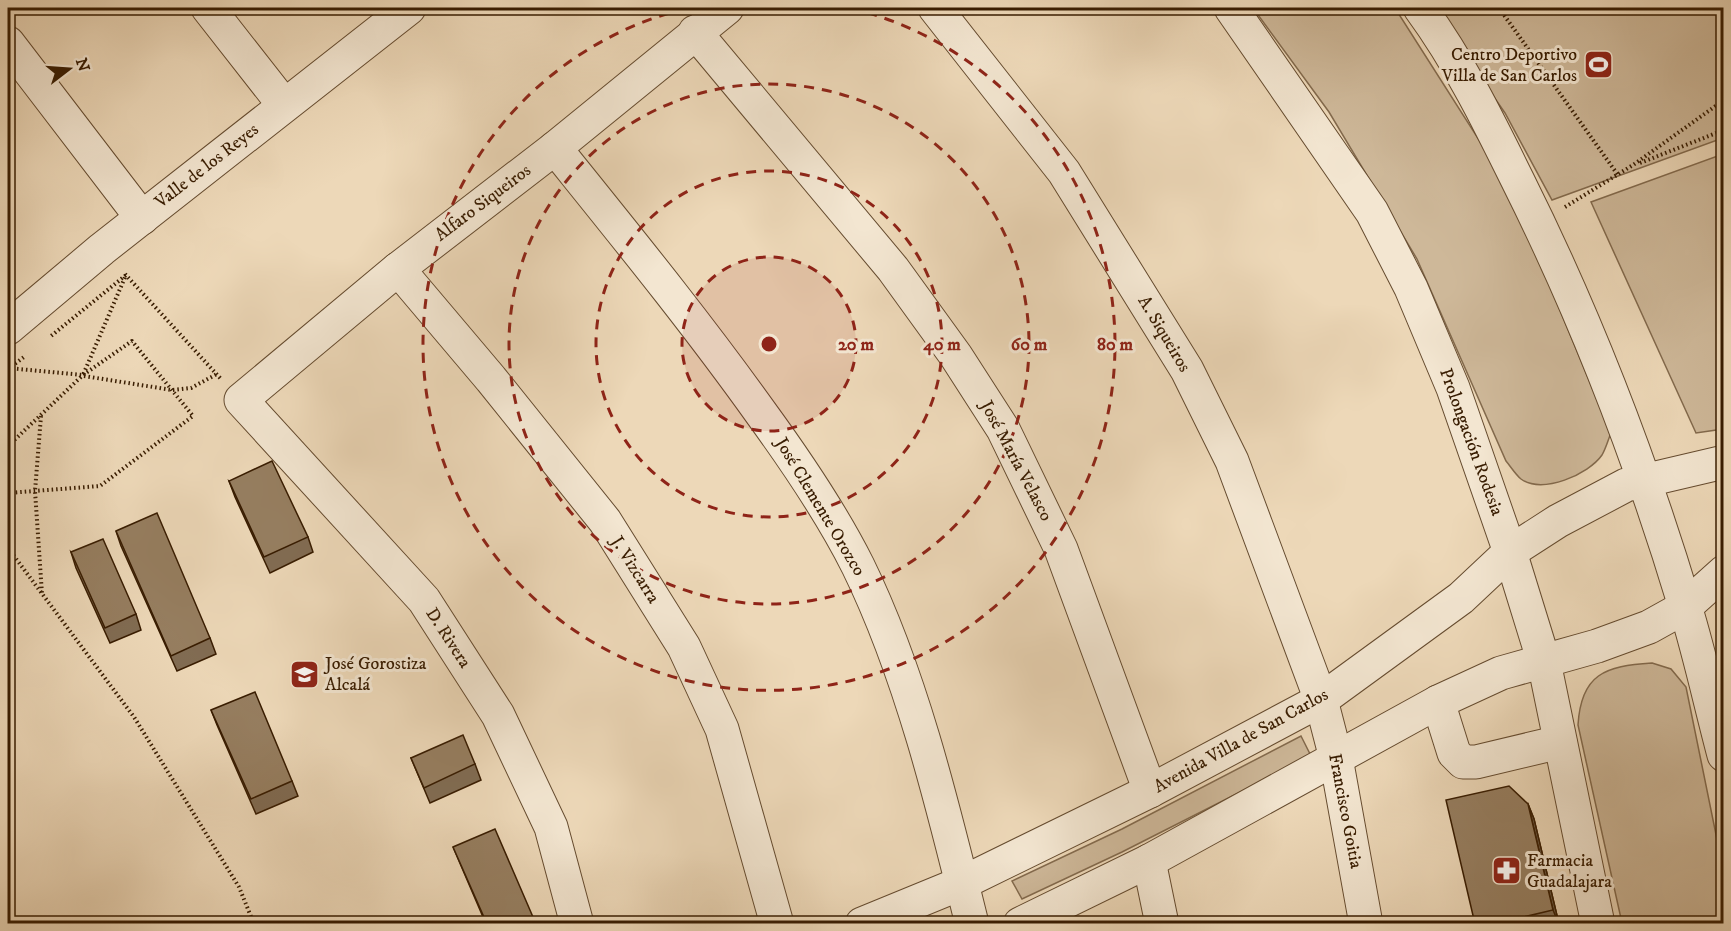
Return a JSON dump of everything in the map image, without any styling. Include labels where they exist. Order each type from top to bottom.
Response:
[{"type":"street","points":[[208,8],[284,105]]},
{"type":"street","name":"Valle de los Reyes","points":[[8,328],[102,249],[409,8]]},
{"type":"street","name":"Alfaro Siqueiros","points":[[241,400],[398,269],[555,148],[727,8]]},
{"type":"street","name":"A. Siqueiros","points":[[935,8],[1064,172],[1187,370],[1232,461],[1321,700]]},
{"type":"street","name":"Prolongación Rodesia","points":[[1231,8],[1372,212],[1407,279],[1453,388],[1510,552],[1544,662],[1598,924]]},
{"type":"street","points":[[1420,8],[1488,120],[1539,223],[1592,342],[1644,481],[1685,607],[1724,755]]},
{"type":"street","name":"José María Velasco","points":[[695,32],[893,269],[956,356],[1003,429],[1061,549],[1150,791]]},
{"type":"street","points":[[8,43],[142,218]]},
{"type":"street","name":"José Clemente Orozco","points":[[555,148],[718,352],[801,469],[857,564],[882,619],[908,690],[972,924]]},
{"type":"street","name":"J. Vizcarra","points":[[398,269],[491,379],[605,521],[684,647],[722,729],[777,924]]},
{"type":"street","name":"D. Rivera","points":[[241,400],[424,600],[498,715],[550,827],[578,924]]},
{"type":"street","name":"Avenida Villa de San Carlos","points":[[862,924],[962,883],[1150,791],[1321,700],[1461,598],[1510,552],[1558,521],[1626,485],[1724,462]]},
{"type":"street","points":[[1020,924],[1149,861],[1437,702],[1501,673],[1628,635],[1685,607],[1724,572]]},
{"type":"street","name":"Francisco Goitia","points":[[1321,700],[1336,758],[1366,924]]},
{"type":"street","points":[[1437,702],[1454,753],[1463,762],[1476,762],[1560,742]]},
{"type":"street","points":[[1149,861],[1162,924]]},
{"type":"path","points":[[1500,8],[1618,175]]},
{"type":"path","points":[[1539,223],[1618,175],[1724,100]]},
{"type":"path","points":[[1633,165],[1724,130]]},
{"type":"path","points":[[102,249],[241,400]]},
{"type":"path","points":[[86,309],[126,275]]},
{"type":"path","points":[[83,375],[126,275]]},
{"type":"path","points":[[8,446],[83,375],[132,341],[193,416],[115,477],[100,486],[8,493]]},
{"type":"path","points":[[8,368],[83,375],[172,390],[191,388],[217,374]]},
{"type":"path","points":[[41,416],[35,491],[42,596]]},
{"type":"path","points":[[8,548],[134,717],[239,887],[254,924]]},
{"type":"shaded area","points":[[1253,8],[1395,8],[1509,187],[1611,433],[1602,455],[1587,469],[1564,480],[1541,485],[1521,479],[1506,461],[1417,259],[1329,112]]},
{"type":"shaded area","name":"Centro Deportivo Villa de San Carlos","points":[[1432,8],[1723,8],[1723,138],[1552,200],[1505,113]]},
{"type":"shaded area","points":[[1723,154],[1723,429],[1696,433],[1591,202]]},
{"type":"shaded area","points":[[1652,663],[1671,669],[1686,687],[1723,869],[1723,923],[1622,923],[1578,725],[1584,694],[1598,676],[1621,667]]},
{"type":"shaded area","points":[[1301,736],[1311,756],[1122,852],[1022,899],[1012,881],[1122,829]]},
{"type":"building","points":[[272,461],[308,537],[264,557],[229,481]]},
{"type":"building","points":[[157,513],[210,638],[171,656],[116,531]]},
{"type":"building","points":[[103,539],[136,614],[105,628],[71,552]]},
{"type":"building","points":[[255,692],[292,781],[251,799],[211,710]]},
{"type":"building","points":[[463,735],[475,764],[424,788],[411,758]]},
{"type":"building","name":"Farmacia Guadalajara","points":[[1509,786],[1528,804],[1553,910],[1494,924],[1475,924],[1446,800]]},
{"type":"building","points":[[495,829],[536,924],[487,924],[453,847]]},
{"type":"place","name":"Centro Deportivo Villa de San Carlos","points":[[1598,65]]},
{"type":"place","name":"José Gorostiza Alcalá","points":[[304,674]]},
{"type":"place","name":"Farmacia Guadalajara","points":[[1506,871]]}]
